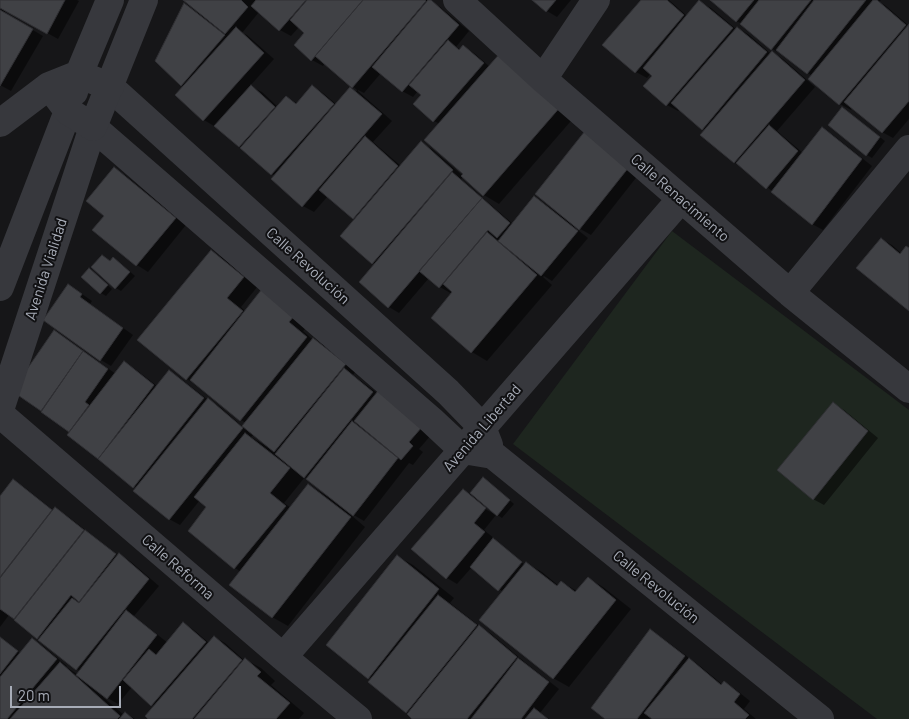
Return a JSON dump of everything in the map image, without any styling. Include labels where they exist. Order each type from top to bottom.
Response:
[{"type":"street","points":[[0,287],[68,111],[79,74],[110,0]]},
{"type":"street","name":"Avenida Vialidad","points":[[0,410],[93,128],[144,0]]},
{"type":"street","name":"Calle Renacimiento","points":[[457,0],[543,79],[790,293],[909,389]]},
{"type":"street","points":[[543,79],[596,0]]},
{"type":"street","points":[[0,123],[49,86],[79,74],[110,87]]},
{"type":"street","points":[[49,86],[68,111],[93,128],[431,420],[463,450]]},
{"type":"street","name":"Calle Revolución","points":[[110,87],[448,392],[482,427],[493,455]]},
{"type":"street","points":[[790,293],[909,149]]},
{"type":"street","name":"Avenida Libertad","points":[[283,657],[681,199]]},
{"type":"street","name":"Calle Reforma","points":[[0,414],[358,719]]},
{"type":"street","name":"Calle Revolución","points":[[463,450],[493,455],[820,719]]},
{"type":"shaded area","points":[[672,231],[909,410],[909,719],[877,719],[513,444]]},
{"type":"building","points":[[0,0],[65,0],[47,34],[0,8]]},
{"type":"building","points":[[183,0],[241,0],[248,7],[225,34]]},
{"type":"building","points":[[256,0],[306,0],[279,31],[251,6]]},
{"type":"building","points":[[307,0],[363,0],[311,61],[294,45],[304,33],[290,20]]},
{"type":"building","points":[[363,0],[426,1],[352,88],[315,56]]},
{"type":"building","points":[[428,0],[431,0],[459,25],[402,92],[372,67]]},
{"type":"building","points":[[532,0],[556,0],[546,12]]},
{"type":"building","points":[[641,0],[667,0],[684,15],[635,73],[602,45]]},
{"type":"building","points":[[699,0],[733,28],[666,106],[643,86],[652,76],[643,68]]},
{"type":"building","points":[[710,0],[754,0],[736,22]]},
{"type":"building","points":[[759,0],[811,0],[771,50],[740,24]]},
{"type":"building","points":[[814,0],[866,0],[807,74],[776,50]]},
{"type":"building","points":[[873,0],[877,0],[906,25],[839,105],[808,79]]},
{"type":"building","points":[[184,3],[225,35],[181,86],[155,61]]},
{"type":"building","points":[[0,10],[33,29],[0,86]]},
{"type":"building","points":[[909,24],[909,101],[882,133],[844,102]]},
{"type":"building","points":[[236,27],[264,53],[203,121],[175,95]]},
{"type":"building","points":[[737,27],[767,52],[702,130],[671,103]]},
{"type":"building","points":[[448,40],[459,50],[463,45],[484,63],[433,122],[413,104],[421,95],[409,85]]},
{"type":"building","points":[[502,51],[562,105],[483,196],[461,176],[463,174],[424,140]]},
{"type":"building","points":[[772,51],[805,80],[734,163],[700,135]]},
{"type":"building","points":[[251,85],[275,107],[239,147],[214,126]]},
{"type":"building","points":[[312,85],[334,104],[271,175],[240,148],[286,96],[296,104]]},
{"type":"building","points":[[350,87],[382,114],[302,207],[271,179]]},
{"type":"building","points":[[842,107],[880,137],[866,156],[828,125]]},
{"type":"building","points":[[769,125],[798,151],[766,189],[736,163]]},
{"type":"building","points":[[589,126],[633,162],[579,230],[535,194]]},
{"type":"building","points":[[822,127],[862,159],[812,225],[771,192]]},
{"type":"building","points":[[365,136],[398,166],[353,219],[319,190]]},
{"type":"building","points":[[421,141],[453,170],[372,264],[340,236]]},
{"type":"building","points":[[114,167],[176,218],[136,266],[92,230],[104,216],[86,201]]},
{"type":"building","points":[[452,172],[482,198],[388,308],[359,282]]},
{"type":"building","points":[[534,196],[578,231],[541,276],[498,241]]},
{"type":"building","points":[[482,198],[510,223],[497,238],[488,230],[439,288],[419,271]]},
{"type":"building","points":[[487,232],[537,275],[471,353],[431,318],[452,292],[443,284]]},
{"type":"building","points":[[881,238],[900,254],[906,246],[909,248],[909,311],[856,268]]},
{"type":"building","points":[[211,250],[244,277],[227,298],[243,311],[186,380],[137,340]]},
{"type":"building","points":[[102,255],[110,261],[113,257],[130,272],[115,289],[91,267]]},
{"type":"building","points":[[89,268],[108,285],[100,294],[81,277]]},
{"type":"building","points":[[68,284],[82,294],[80,297],[123,328],[100,361],[43,320]]},
{"type":"building","points":[[262,289],[295,315],[289,322],[307,337],[240,421],[190,380]]},
{"type":"building","points":[[54,330],[83,351],[41,411],[12,391]]},
{"type":"building","points":[[313,338],[346,364],[274,452],[242,426]]},
{"type":"building","points":[[83,351],[108,369],[85,402],[89,405],[69,432],[41,412]]},
{"type":"building","points":[[124,361],[154,385],[98,459],[67,435]]},
{"type":"building","points":[[344,368],[373,392],[304,478],[275,454]]},
{"type":"building","points":[[169,370],[204,398],[133,488],[98,459]]},
{"type":"building","points":[[378,391],[422,427],[409,442],[413,446],[401,460],[354,421]]},
{"type":"building","points":[[208,398],[243,428],[169,520],[133,491]]},
{"type":"building","points":[[833,402],[868,431],[813,500],[777,470]]},
{"type":"building","points":[[352,421],[398,458],[353,516],[306,479]]},
{"type":"building","points":[[245,433],[290,468],[270,493],[286,506],[234,569],[188,531],[206,507],[194,497]]},
{"type":"building","points":[[483,477],[510,500],[497,516],[470,493]]},
{"type":"building","points":[[13,479],[52,510],[0,577],[0,496]]},
{"type":"building","points":[[308,484],[351,517],[272,618],[229,585]]},
{"type":"building","points":[[463,489],[486,508],[474,523],[485,532],[446,579],[411,549]]},
{"type":"building","points":[[55,507],[84,530],[14,619],[0,609],[0,578]]},
{"type":"building","points":[[85,530],[116,554],[79,602],[71,595],[37,639],[14,620]]},
{"type":"building","points":[[493,538],[522,562],[498,591],[470,567]]},
{"type":"building","points":[[119,553],[149,579],[76,670],[38,640],[72,598],[79,603]]},
{"type":"building","points":[[397,555],[439,589],[368,679],[326,645]]},
{"type":"building","points":[[526,562],[557,586],[561,581],[575,592],[588,577],[616,600],[553,679],[479,620]]},
{"type":"building","points":[[438,595],[477,625],[406,713],[368,682]]},
{"type":"building","points":[[126,610],[157,635],[107,699],[76,675]]},
{"type":"building","points":[[183,622],[206,642],[151,706],[123,680],[149,649],[156,655]]},
{"type":"building","points":[[479,625],[517,657],[467,719],[412,719],[407,714]]},
{"type":"building","points":[[650,629],[685,656],[637,719],[605,719],[591,708]]},
{"type":"building","points":[[214,636],[242,660],[192,719],[148,719],[145,716]]},
{"type":"building","points":[[0,637],[18,651],[0,674]]},
{"type":"building","points":[[32,638],[57,659],[7,719],[0,719],[0,677]]},
{"type":"building","points":[[245,658],[261,672],[257,676],[290,703],[276,719],[194,719]]},
{"type":"building","points":[[518,658],[549,682],[521,719],[471,719]]},
{"type":"building","points":[[689,658],[721,685],[724,681],[740,694],[734,702],[749,715],[745,719],[652,719],[644,713]]},
{"type":"building","points":[[60,662],[120,716],[117,719],[10,719]]},
{"type":"building","points":[[534,708],[548,719],[525,719]]},
{"type":"building","points":[[125,712],[133,719],[119,719]]}]
